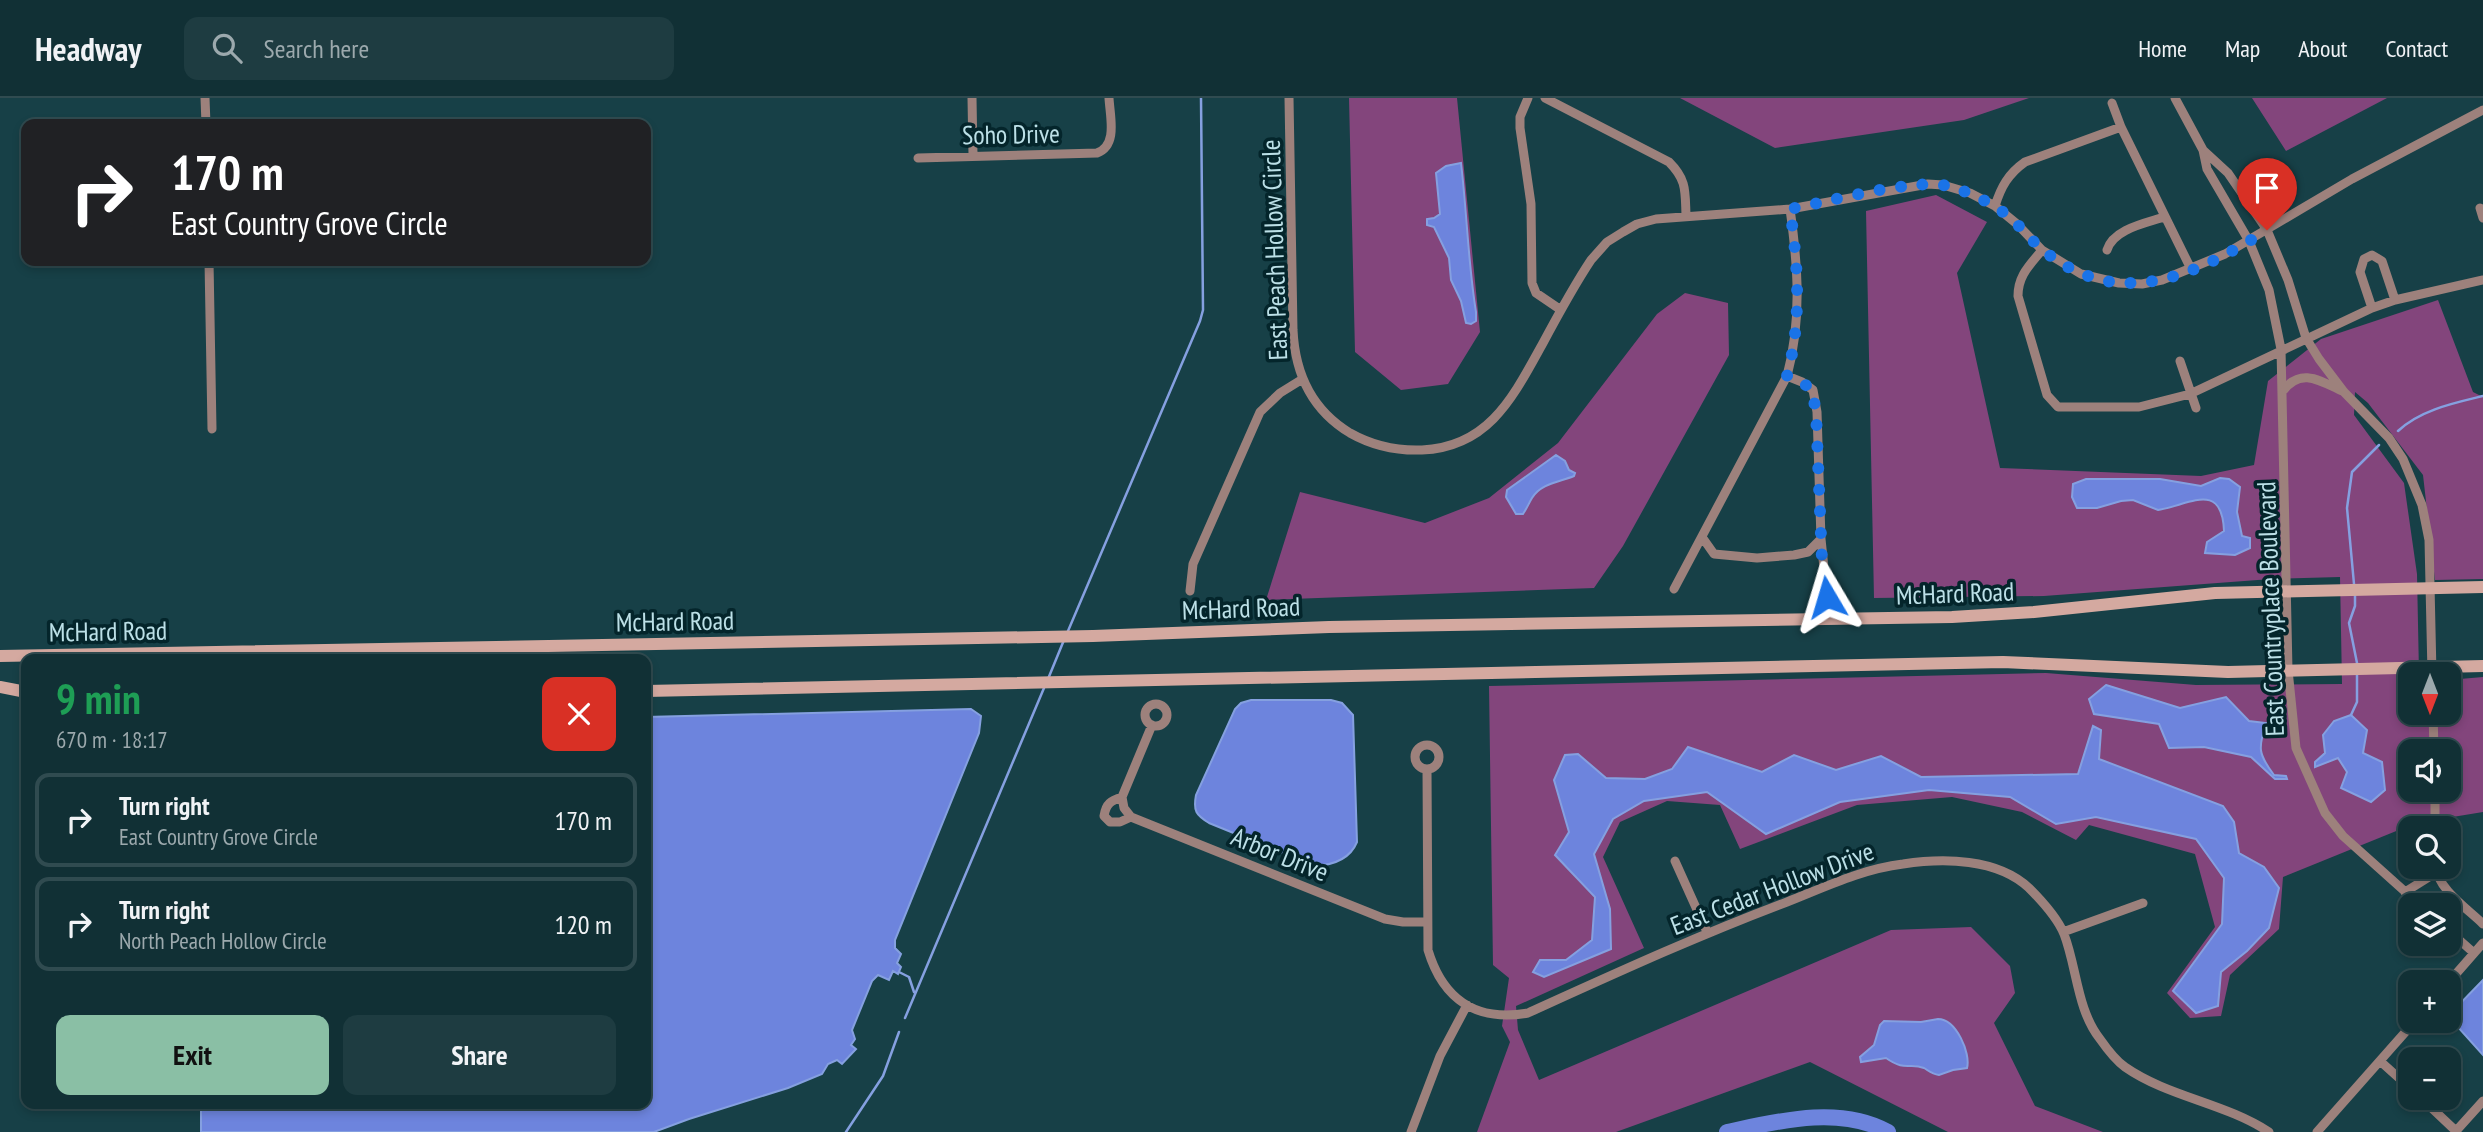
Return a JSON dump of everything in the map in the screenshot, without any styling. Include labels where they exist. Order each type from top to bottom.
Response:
[{"type":"main road","name":"McHard Road","points":[[108,654],[1093,636],[1342,627],[1952,617],[2034,612],[2215,593],[2483,587]]},
{"type":"main road","name":"McHard Road","points":[[0,656],[21,656]]},
{"type":"main road","points":[[651,691],[2004,662],[2049,662],[2171,671],[2398,669]]},
{"type":"main road","points":[[2461,668],[2483,666]]},
{"type":"main road","points":[[0,687],[21,691]]},
{"type":"street","points":[[205,98],[206,119]]},
{"type":"street","points":[[972,98],[973,155]]},
{"type":"street","name":"Soho Drive","points":[[918,158],[1090,154],[1104,150],[1110,140],[1109,98]]},
{"type":"street","name":"East Peach Hollow Circle","points":[[1289,98],[1293,345],[1301,380],[1327,414],[1346,430],[1360,438],[1395,449],[1444,446],[1472,435],[1506,407],[1591,260],[1607,242],[1637,224],[1686,215],[1790,209],[1928,184],[1943,185],[1970,193],[1995,206],[2042,250],[2081,274],[2119,283],[2142,284],[2191,269],[2249,241],[2352,179],[2483,110]]},
{"type":"street","points":[[1528,98],[1520,117],[1520,128],[1531,204],[1532,283],[1536,293],[1561,310]]},
{"type":"street","points":[[1545,98],[1669,162],[1681,173],[1686,215]]},
{"type":"street","points":[[2175,98],[2203,150],[2228,173],[2267,230],[2288,279],[2306,338],[2344,392],[2389,438],[2414,482],[2427,521],[2432,662]]},
{"type":"street","points":[[2112,103],[2121,127],[2191,269]]},
{"type":"street","points":[[1995,206],[2005,181],[2012,171],[2025,162],[2121,127]]},
{"type":"street","name":"East Countryplace Boulevard","points":[[2203,150],[2207,169],[2249,241],[2269,290],[2281,349],[2288,670],[2296,748],[2325,813],[2343,835],[2405,892]]},
{"type":"street","points":[[1674,589],[1787,376],[1796,341],[1798,301],[1790,209]]},
{"type":"street","points":[[2107,250],[2109,242],[2119,234],[2164,217]]},
{"type":"street","points":[[2042,250],[2021,276],[2018,296],[2047,395],[2059,407],[2139,407],[2190,394],[2372,308],[2395,300],[2483,281]]},
{"type":"street","points":[[2372,308],[2360,272],[2364,260],[2372,256],[2382,261],[2395,300]]},
{"type":"street","points":[[209,266],[212,429]]},
{"type":"street","points":[[2180,361],[2196,408]]},
{"type":"street","points":[[1787,376],[1812,390],[1816,412],[1827,597]]},
{"type":"street","points":[[2282,392],[2291,380],[2302,376],[2324,382],[2344,392]]},
{"type":"street","points":[[1190,591],[1194,564],[1252,428],[1268,404],[1301,380]]},
{"type":"street","points":[[1702,537],[1714,554],[1757,558],[1808,552],[1822,539]]},
{"type":"street","points":[[1131,817],[1124,808],[1122,797],[1152,725]]},
{"type":"street","points":[[1411,1132],[1440,1056],[1467,1005],[1446,986],[1432,964],[1428,950],[1427,769]]},
{"type":"street","name":"Arbor Drive","points":[[1122,797],[1109,802],[1105,808],[1104,816],[1110,822],[1120,822],[1131,817],[1385,919],[1427,922]]},
{"type":"street","points":[[1675,861],[1707,932]]},
{"type":"street","name":"East Cedar Hollow Drive","points":[[1467,1005],[1485,1014],[1507,1016],[1528,1013],[1707,932],[1874,869],[1950,861],[1974,863],[2012,876],[2028,887],[2054,916],[2063,932],[2086,1015],[2097,1036],[2123,1065],[2163,1086],[2235,1113],[2269,1132]]},
{"type":"street","points":[[2405,892],[2423,879]]},
{"type":"street","points":[[2441,879],[2444,886],[2483,924]]},
{"type":"street","points":[[2063,932],[2143,903]]},
{"type":"street","points":[[2461,942],[2474,953]]},
{"type":"street","points":[[2459,970],[2483,943]]},
{"type":"street","points":[[2318,1132],[2405,1033]]},
{"type":"street","points":[[2380,1061],[2398,1077]]},
{"type":"street","points":[[2434,1110],[2457,1132],[2483,1101]]},
{"type":"shaded area","points":[[1349,98],[1457,98],[1480,332],[1448,384],[1401,390],[1355,352]]},
{"type":"shaded area","points":[[1680,98],[2029,98],[1964,120],[1775,148]]},
{"type":"shaded area","points":[[2252,98],[2387,98],[2286,151]]},
{"type":"shaded area","points":[[1936,195],[1987,222],[1957,273],[2000,468],[2201,476],[2254,465],[2268,381],[2321,339],[2438,300],[2473,392],[2483,397],[2483,579],[2435,580],[2423,475],[2368,403],[2355,392],[2354,415],[2404,483],[2417,574],[2419,662],[2398,662],[2398,725],[2461,725],[2461,679],[2483,677],[2483,812],[2459,816],[2398,816],[2398,830],[2283,877],[2279,929],[2230,975],[2221,1016],[2190,1018],[2167,993],[2215,927],[2195,854],[2089,825],[2076,840],[2022,812],[1952,797],[1857,805],[1740,849],[1720,805],[1667,801],[1620,822],[1603,857],[1644,948],[1516,1006],[1518,1030],[1539,1080],[1891,930],[1971,927],[2010,966],[2015,993],[1994,1023],[2035,1106],[2103,1132],[1948,1132],[1810,1062],[1616,1132],[1477,1132],[1510,1042],[1502,1026],[1509,978],[1493,965],[1489,686],[2046,673],[2196,685],[2342,684],[2340,577],[2271,579],[2044,596],[1874,598],[1866,211]]},
{"type":"shaded area","points":[[1685,293],[1728,303],[1729,355],[1623,546],[1594,588],[1266,600],[1300,492],[1425,523],[1489,498],[1558,443],[1657,314]]},
{"type":"water","points":[[1461,163],[1476,312],[1476,321],[1471,324],[1466,323],[1461,301],[1451,280],[1449,258],[1434,227],[1427,225],[1427,219],[1440,214],[1436,173],[1446,166]]},
{"type":"water","points":[[1556,455],[1565,461],[1569,470],[1575,473],[1574,476],[1540,489],[1523,514],[1516,514],[1506,497],[1507,490]]},
{"type":"water","points":[[2220,478],[2229,479],[2240,487],[2237,512],[2242,536],[2250,538],[2250,548],[2235,555],[2205,553],[2207,542],[2224,531],[2222,515],[2217,505],[2210,501],[2192,501],[2158,510],[2133,500],[2097,508],[2077,508],[2072,497],[2073,484],[2086,479],[2160,479],[2201,486]]},
{"type":"water","points":[[2106,685],[2180,708],[2226,697],[2249,721],[2266,723],[2261,745],[2262,756],[2274,775],[2286,776],[2287,779],[2275,779],[2251,757],[2204,747],[2169,748],[2159,724],[2094,714],[2089,699]]},
{"type":"water","points":[[1251,700],[1331,700],[1342,703],[1353,715],[1357,842],[1350,853],[1340,860],[1315,866],[1209,823],[1196,812],[1196,795],[1235,709],[1241,703]]},
{"type":"water","points":[[971,709],[981,716],[979,733],[895,940],[895,948],[901,954],[897,963],[901,967],[898,974],[893,971],[889,980],[878,975],[872,981],[852,1030],[855,1039],[851,1045],[856,1049],[842,1064],[837,1060],[828,1064],[822,1074],[788,1088],[654,1132],[201,1132],[201,1109],[651,1109],[651,717]]},
{"type":"water","points":[[2351,715],[2367,730],[2363,753],[2382,762],[2385,790],[2371,802],[2341,788],[2347,772],[2338,758],[2315,767],[2315,762],[2325,753],[2323,735],[2334,721]]},
{"type":"water","points":[[2093,726],[2101,730],[2099,759],[2223,806],[2234,822],[2239,853],[2264,867],[2279,888],[2269,928],[2221,972],[2218,1006],[2196,1013],[2173,991],[2222,924],[2224,878],[2196,839],[2096,817],[2056,824],[2010,797],[1929,790],[1840,802],[1766,834],[1707,792],[1644,801],[1613,819],[1594,854],[1610,909],[1611,949],[1544,977],[1533,972],[1540,960],[1566,960],[1592,940],[1595,897],[1555,855],[1569,832],[1554,780],[1565,755],[1578,754],[1606,778],[1645,779],[1672,769],[1688,747],[1762,772],[1794,755],[1836,770],[1881,756],[1921,777],[2078,774]]},
{"type":"water","points":[[2483,980],[2483,1055],[2461,1030],[2461,1003]]},
{"type":"water","points":[[1945,1020],[1961,1038],[1967,1054],[1967,1068],[1939,1075],[1919,1066],[1898,1065],[1886,1058],[1861,1062],[1860,1057],[1874,1045],[1880,1025],[1884,1021],[1921,1022]]},
{"type":"waterway","points":[[1068,631],[1203,310],[1201,98]]},
{"type":"waterway","points":[[2398,431],[2427,413],[2483,396]]},
{"type":"waterway","points":[[2354,584],[2347,508],[2352,472],[2379,445]]},
{"type":"waterway","points":[[2355,595],[2355,606],[2349,623],[2357,663]]},
{"type":"waterway","points":[[1048,679],[1064,640]]},
{"type":"waterway","points":[[2351,715],[2357,702],[2357,673]]},
{"type":"waterway","points":[[905,1018],[1044,688]]},
{"type":"waterway","points":[[899,972],[909,977],[914,992]]},
{"type":"waterway","points":[[846,1132],[883,1076],[899,1032]]},
{"type":"waterway","points":[[1727,1132],[1788,1120],[1829,1117],[1850,1119],[1888,1132]]},
{"type":"route","points":[[1827,597],[1827,578],[1822,561],[1816,412],[1812,390],[1787,376],[1796,341],[1798,301],[1790,209],[1928,184],[1943,185],[1970,193],[1995,206],[2042,250],[2081,274],[2119,283],[2142,284],[2162,280],[2225,254],[2267,230]]}]
